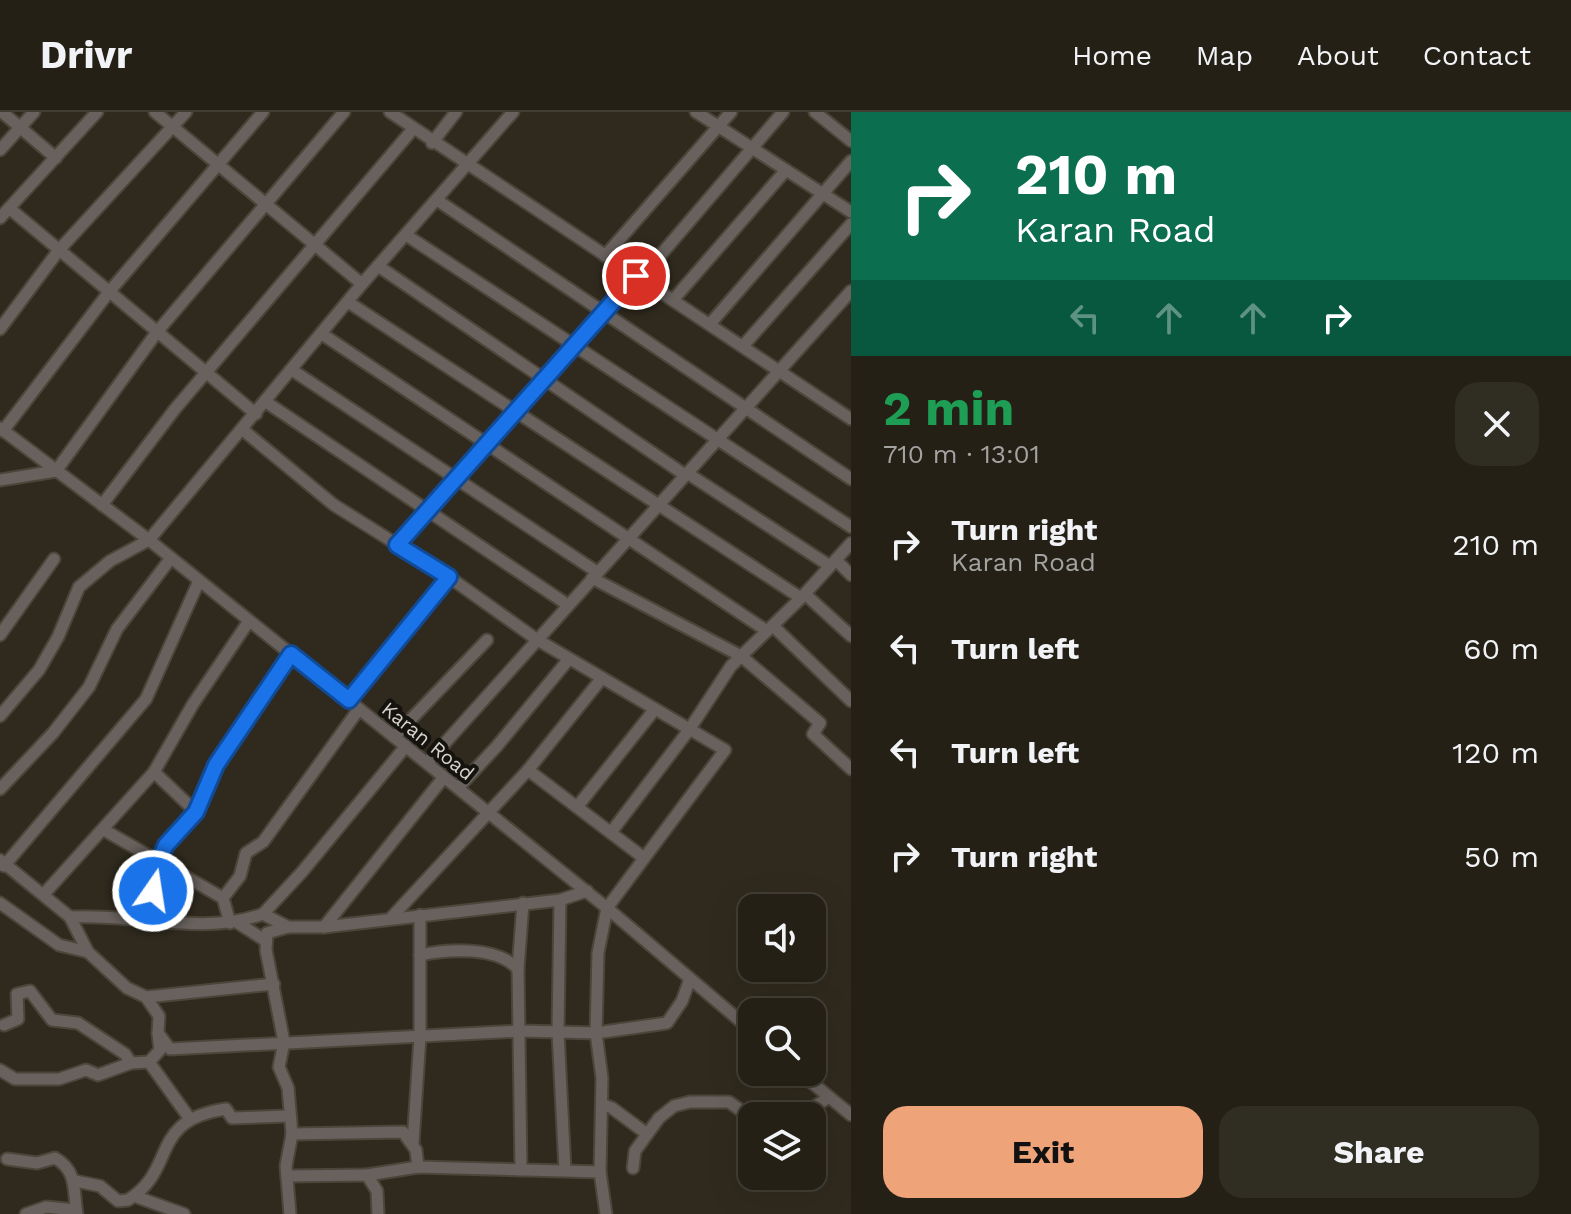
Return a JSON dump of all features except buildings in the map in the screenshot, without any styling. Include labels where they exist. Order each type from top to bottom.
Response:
[{"type":"street","points":[[2,112],[56,158]]},
{"type":"street","points":[[0,150],[34,112]]},
{"type":"street","points":[[0,218],[97,112]]},
{"type":"street","points":[[155,112],[362,284]]},
{"type":"street","points":[[0,329],[59,250],[186,112]]},
{"type":"street","points":[[2,430],[109,292],[263,112]]},
{"type":"street","points":[[0,480],[56,471],[157,332],[344,112]]},
{"type":"street","points":[[432,143],[456,112]]},
{"type":"street","points":[[0,716],[39,670],[58,637],[79,587],[110,561],[149,540],[362,284],[513,112]]},
{"type":"street","points":[[696,112],[851,212]]},
{"type":"street","points":[[605,256],[731,112]]},
{"type":"street","points":[[397,545],[783,112]]},
{"type":"street","points":[[815,112],[851,141]]},
{"type":"street","points":[[398,114],[432,143],[851,419]]},
{"type":"street","points":[[102,505],[175,409],[413,129]]},
{"type":"street","points":[[710,324],[851,161]]},
{"type":"street","points":[[673,300],[786,170]]},
{"type":"street","points":[[437,200],[605,311],[744,410],[851,479]]},
{"type":"street","points":[[9,208],[256,414]]},
{"type":"street","points":[[743,346],[851,224]]},
{"type":"street","points":[[406,235],[851,527]]},
{"type":"street","points":[[378,266],[686,474],[851,575]]},
{"type":"street","points":[[427,763],[851,291]]},
{"type":"street","points":[[348,302],[657,506],[803,596],[851,636]]},
{"type":"street","points":[[322,334],[626,540],[770,628],[851,701]]},
{"type":"street","points":[[292,370],[456,478],[594,575],[741,656],[820,723],[813,734],[851,769]]},
{"type":"street","points":[[266,402],[568,605]]},
{"type":"street","name":"Karan Road","points":[[2,430],[149,540],[349,700],[587,891],[738,1019]]},
{"type":"street","points":[[243,430],[334,505],[449,577],[536,639],[725,750],[607,908],[598,953],[596,1033],[602,1104],[600,1172],[606,1214]]},
{"type":"street","points":[[612,831],[741,656],[803,596],[851,543]]},
{"type":"street","points":[[0,789],[53,733],[89,687],[117,629],[171,558]]},
{"type":"street","points":[[0,635],[54,559]]},
{"type":"street","points":[[349,700],[449,577]]},
{"type":"street","points":[[0,1070],[15,1079],[59,1079],[86,1070],[98,1075],[131,1063],[149,1062],[160,1050],[159,1016],[146,997],[127,988],[88,952],[70,917],[2,863],[146,699],[199,581]]},
{"type":"street","points":[[44,894],[68,863],[104,830],[154,772],[193,704],[249,621]]},
{"type":"street","points":[[394,737],[487,640]]},
{"type":"street","points":[[149,921],[158,862],[166,845],[196,812],[216,765],[291,654]]},
{"type":"street","points":[[458,788],[569,659]]},
{"type":"street","points":[[390,920],[528,770],[602,678]]},
{"type":"street","points":[[223,898],[240,876],[246,853],[263,842],[359,709]]},
{"type":"street","points":[[577,807],[655,709]]},
{"type":"street","points":[[70,917],[108,914],[149,921],[234,923],[263,914],[302,872],[406,746]]},
{"type":"street","points":[[528,770],[644,858]]},
{"type":"street","points":[[154,772],[196,812]]},
{"type":"street","points":[[324,927],[444,777]]},
{"type":"street","points":[[104,830],[223,898],[234,923],[266,941]]},
{"type":"street","points":[[290,1214],[287,1176],[292,1134],[288,1116],[288,1088],[279,1067],[284,1042],[267,933],[288,927],[324,927],[560,900],[587,891]]},
{"type":"street","points":[[560,900],[558,1032],[565,1170]]},
{"type":"street","points":[[0,903],[59,945],[88,952]]},
{"type":"street","points":[[521,1170],[518,969],[523,903]]},
{"type":"street","points":[[263,914],[288,927]]},
{"type":"street","points":[[418,1167],[413,1143],[420,1037],[420,915]]},
{"type":"street","points":[[420,955],[476,952],[505,957],[518,969]]},
{"type":"street","points":[[158,1033],[170,1049],[521,1031],[596,1033],[667,1023],[682,1001],[690,979]]},
{"type":"street","points":[[146,997],[274,984]]},
{"type":"street","points":[[4,1025],[18,1019],[17,994],[30,991],[55,1022],[78,1023],[125,1054],[131,1063]]},
{"type":"street","points":[[149,1062],[190,1119]]},
{"type":"street","points":[[816,1086],[849,1108]]},
{"type":"street","points":[[822,1102],[829,1097]]},
{"type":"street","points":[[633,1168],[632,1156],[647,1134],[674,1106],[690,1102],[733,1103],[738,1107]]},
{"type":"street","points":[[602,1104],[647,1134]]},
{"type":"street","points":[[75,1181],[100,1186],[118,1201],[134,1196],[161,1164],[172,1134],[190,1119],[226,1109],[232,1118],[242,1120],[288,1116]]},
{"type":"street","points":[[292,1134],[403,1132],[413,1143]]},
{"type":"street","points":[[7,1159],[37,1163],[55,1158],[66,1165],[75,1181],[76,1212],[46,1207],[26,1214]]},
{"type":"street","points":[[287,1176],[367,1175],[418,1167],[600,1172]]},
{"type":"street","points":[[367,1175],[377,1191],[378,1214]]},
{"type":"street","points":[[134,1196],[184,1214]]},
{"type":"route","points":[[153,891],[158,862],[166,845],[196,812],[216,765],[291,654],[349,700],[449,577],[397,545],[636,276]]}]
